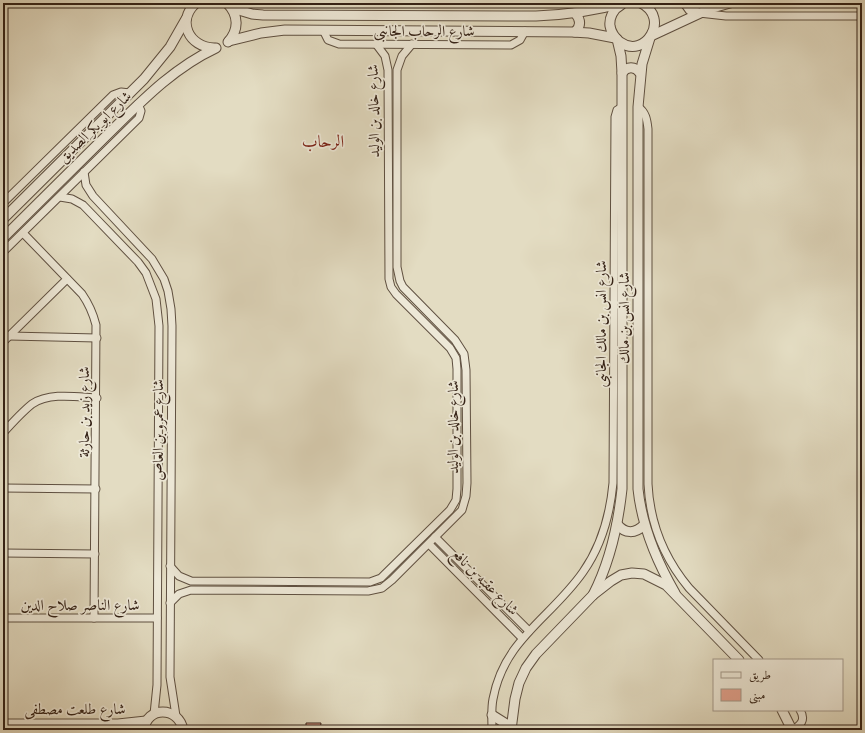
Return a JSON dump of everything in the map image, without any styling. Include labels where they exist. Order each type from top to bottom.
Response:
[{"type":"street","name":"شارع انس بن مالك","points":[[593,595],[605,568],[617,524],[622,477],[622,73],[621,56],[616,39],[610,28],[610,22],[614,11],[623,3]]},
{"type":"street","points":[[230,6],[252,14],[263,15],[536,16],[575,13],[623,3]]},
{"type":"street","name":"شارع انس بن مالك","points":[[641,3],[649,9],[654,19],[654,30],[644,55],[640,73],[638,107],[639,495],[644,525],[661,567],[675,593]]},
{"type":"street","points":[[686,3],[690,10],[699,13],[726,16],[862,16]]},
{"type":"street","name":"شارع ابو بكر الصديق","points":[[3,238],[138,104],[176,71],[195,58],[228,42],[273,31],[525,31],[595,34],[616,39],[628,45],[634,46],[640,45],[650,37],[699,13],[730,3]]},
{"type":"street","name":"شارع ابو بكر الصديق","points":[[3,219],[144,79],[163,57],[194,4]]},
{"type":"street","points":[[228,42],[236,29],[237,22],[230,6]]},
{"type":"street","points":[[575,13],[580,20],[580,25],[575,32]]},
{"type":"street","points":[[186,19],[187,28],[191,37],[197,44],[216,48]]},
{"type":"street","name":"شارع الرحاب الجانبى","points":[[323,30],[328,40],[339,44],[511,45],[520,40],[525,31]]},
{"type":"street","name":"شارع خالد بن الوليد","points":[[170,566],[179,576],[191,581],[364,582],[376,580],[385,574],[453,505],[457,495],[457,363],[453,352],[396,294],[391,287],[389,279],[388,63],[385,56],[376,44]]},
{"type":"street","name":"شارع خالد بن الوليد","points":[[170,603],[179,594],[191,590],[374,590],[387,584],[429,544],[458,514],[465,502],[467,483],[466,362],[460,346],[403,287],[398,274],[397,70],[402,56],[412,44]]},
{"type":"street","points":[[622,73],[624,70],[631,67],[635,68],[640,73]]},
{"type":"street","points":[[3,203],[113,95],[121,92],[130,93]]},
{"type":"street","points":[[3,252],[139,118],[141,111],[138,104]]},
{"type":"street","name":"شارع انس بن مالك الجانبى","points":[[492,730],[494,693],[510,654],[522,638],[575,583],[592,558],[600,542],[609,514],[612,483],[615,116],[617,110],[622,107]]},
{"type":"street","points":[[638,107],[645,115],[648,129],[648,484],[651,512],[659,540],[672,565],[689,588],[758,659]]},
{"type":"street","points":[[388,157],[397,157]]},
{"type":"street","name":"شارع عمرو بن العاص","points":[[84,172],[86,185],[89,191],[152,259],[164,279],[168,290],[172,326],[170,677],[176,716]]},
{"type":"street","name":"شارع عمرو بن العاص","points":[[60,197],[72,199],[83,206],[138,262],[152,286],[156,299],[159,326],[157,685],[154,714]]},
{"type":"street","name":"شارع زيد بن حارثة","points":[[23,233],[82,294],[94,314],[97,338],[94,618]]},
{"type":"street","points":[[3,342],[67,279]]},
{"type":"street","points":[[436,334],[443,328]]},
{"type":"street","points":[[9,336],[97,338]]},
{"type":"street","points":[[3,433],[27,409],[38,401],[52,397],[97,398]]},
{"type":"street","points":[[457,437],[466,437]]},
{"type":"street","points":[[158,469],[164,472],[170,469]]},
{"type":"street","points":[[158,486],[164,484],[170,486]]},
{"type":"street","points":[[3,488],[96,489]]},
{"type":"street","points":[[617,524],[625,531],[630,532],[636,531],[644,525]]},
{"type":"street","name":"شارع عقبه بن نافع","points":[[436,537],[529,631]]},
{"type":"street","name":"شارع عقبه بن نافع","points":[[429,544],[522,638]]},
{"type":"street","points":[[3,553],[95,554]]},
{"type":"street","points":[[492,715],[511,729],[519,683],[526,668],[536,654],[593,595],[621,575],[632,573],[644,574],[666,584],[738,659]]},
{"type":"street","name":"شارع الناصر صلاح الدين","points":[[3,618],[157,618]]},
{"type":"street","points":[[782,711],[792,730],[800,726],[802,722],[803,715],[801,711]]},
{"type":"street","points":[[145,726],[154,714],[166,712],[176,716],[180,720],[183,730]]},
{"type":"street","name":"شارع طلعت مصطفى","points":[[3,724],[118,724],[145,726]]},
{"type":"building","points":[[306,723],[321,723],[320,730],[306,730]]},
{"type":"district","name":"الرحاب","points":[[323,142]]}]
